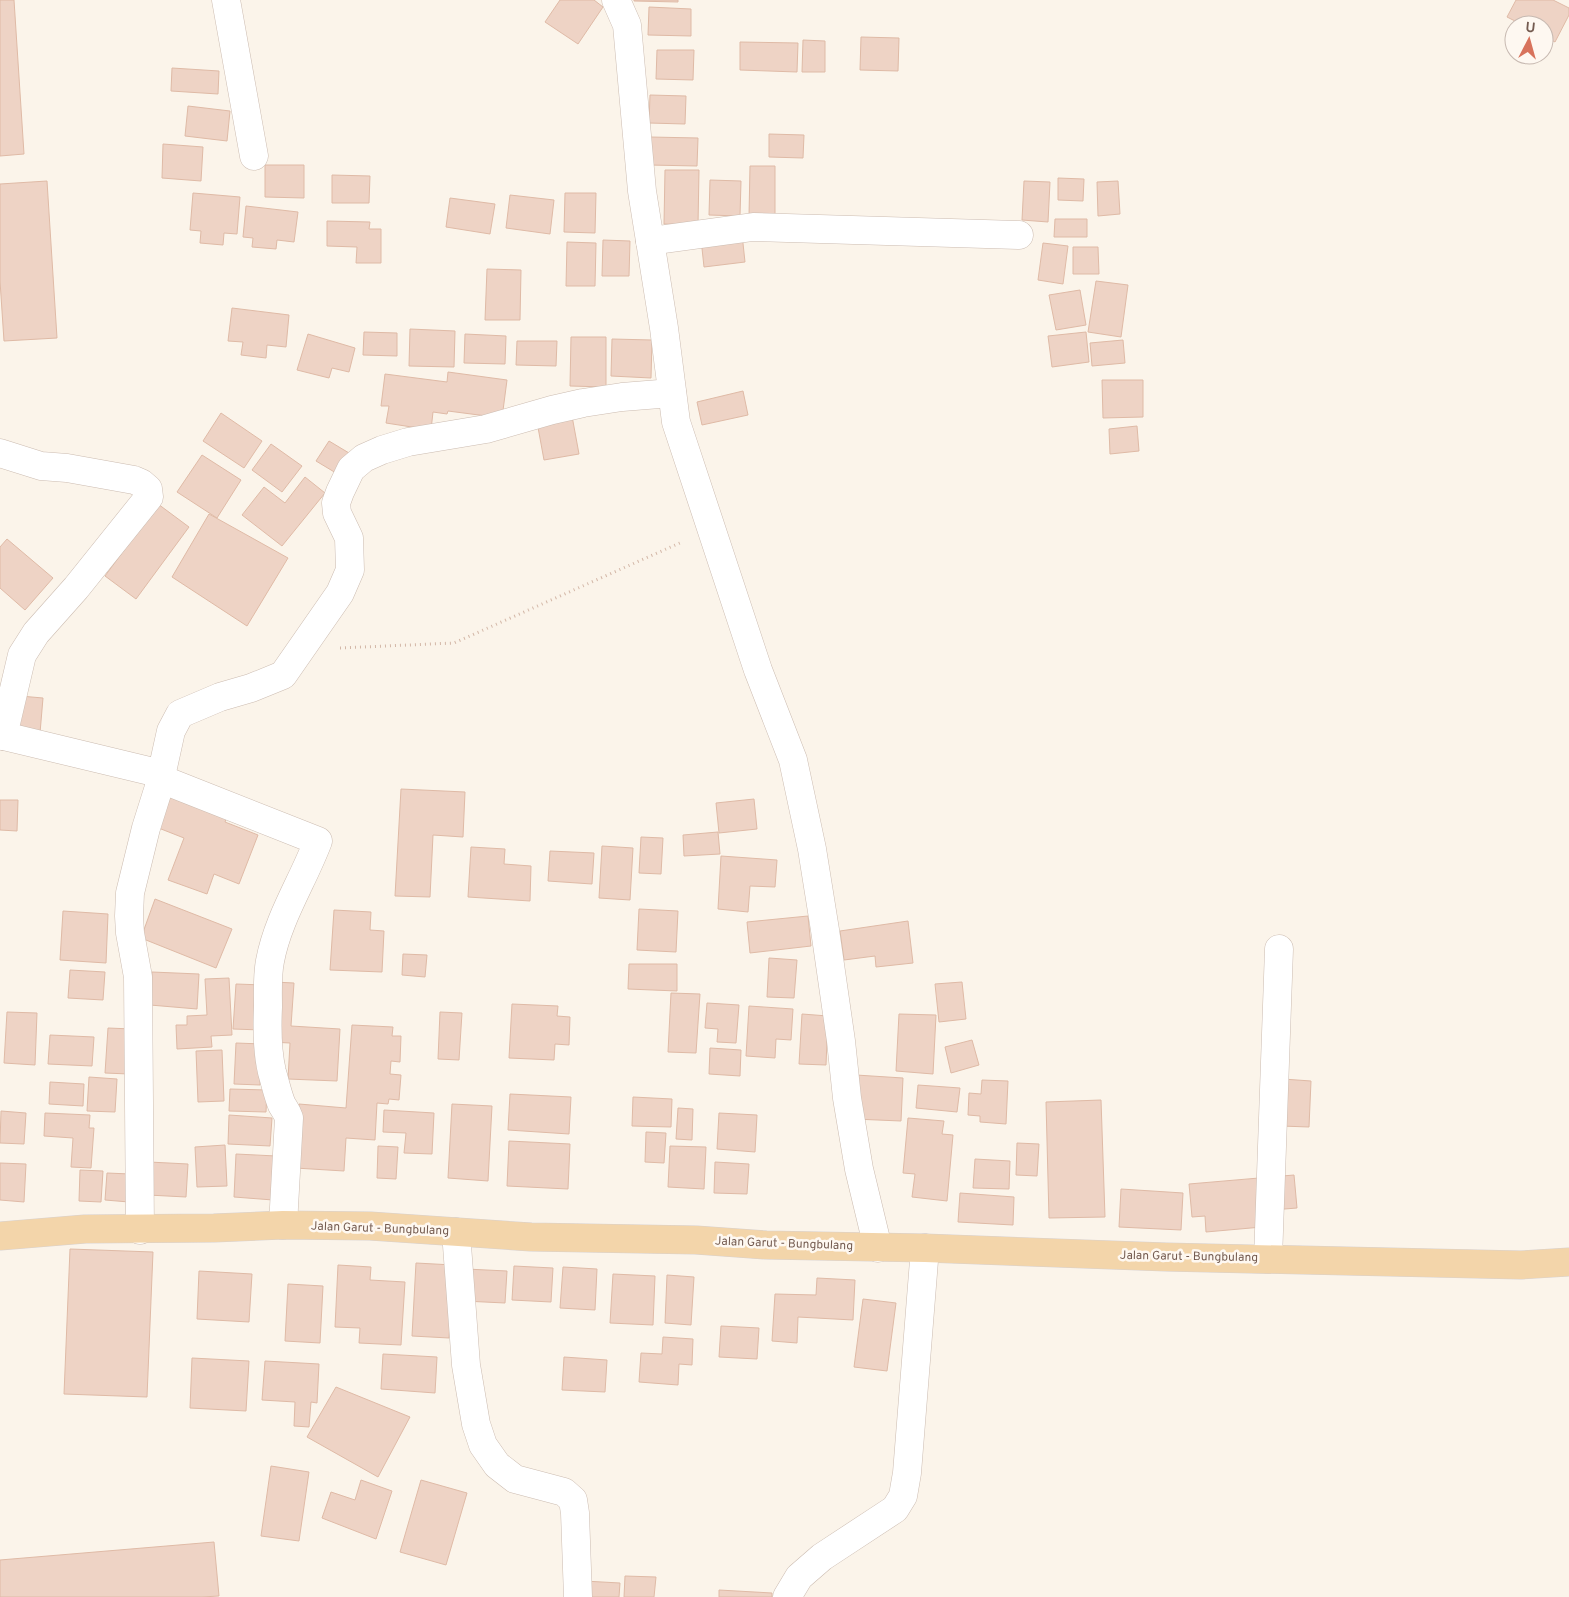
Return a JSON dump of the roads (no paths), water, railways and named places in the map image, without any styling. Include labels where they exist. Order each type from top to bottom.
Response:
[{"type":"main road","name":"Jalan Garut - Bungbulang","points":[[0,1236],[85,1229],[140,1230],[283,1225],[370,1226],[531,1237],[696,1240],[878,1248],[1520,1265],[1569,1262]]},
{"type":"street","points":[[226,0],[254,156]]},
{"type":"street","points":[[616,0],[627,24],[642,190],[676,422],[758,670],[794,760],[825,930],[847,1098],[859,1169],[878,1248]]},
{"type":"street","points":[[650,241],[754,227],[1019,235]]},
{"type":"street","points":[[140,1230],[138,978],[129,916],[130,893],[136,863],[161,776],[171,731],[180,714],[220,697],[252,688],[283,675],[340,593],[350,570],[349,538],[337,512],[336,503],[351,469],[364,458],[408,442],[486,429],[583,403],[622,397],[672,393]]},
{"type":"street","points":[[0,453],[41,466],[67,468],[134,480],[142,483],[148,489],[149,497],[82,580],[36,633],[22,655],[1,735],[161,776],[318,841],[308,868],[291,901],[277,938],[269,970],[267,1022],[272,1071],[289,1118],[283,1225]]},
{"type":"street","points":[[1268,1259],[1279,949]]},
{"type":"street","points":[[456,1232],[466,1365],[476,1424],[483,1445],[498,1465],[515,1479],[564,1492],[573,1500],[578,1597]]},
{"type":"street","points":[[786,1597],[799,1577],[822,1558],[895,1509],[903,1496],[907,1472],[925,1248]]}]
